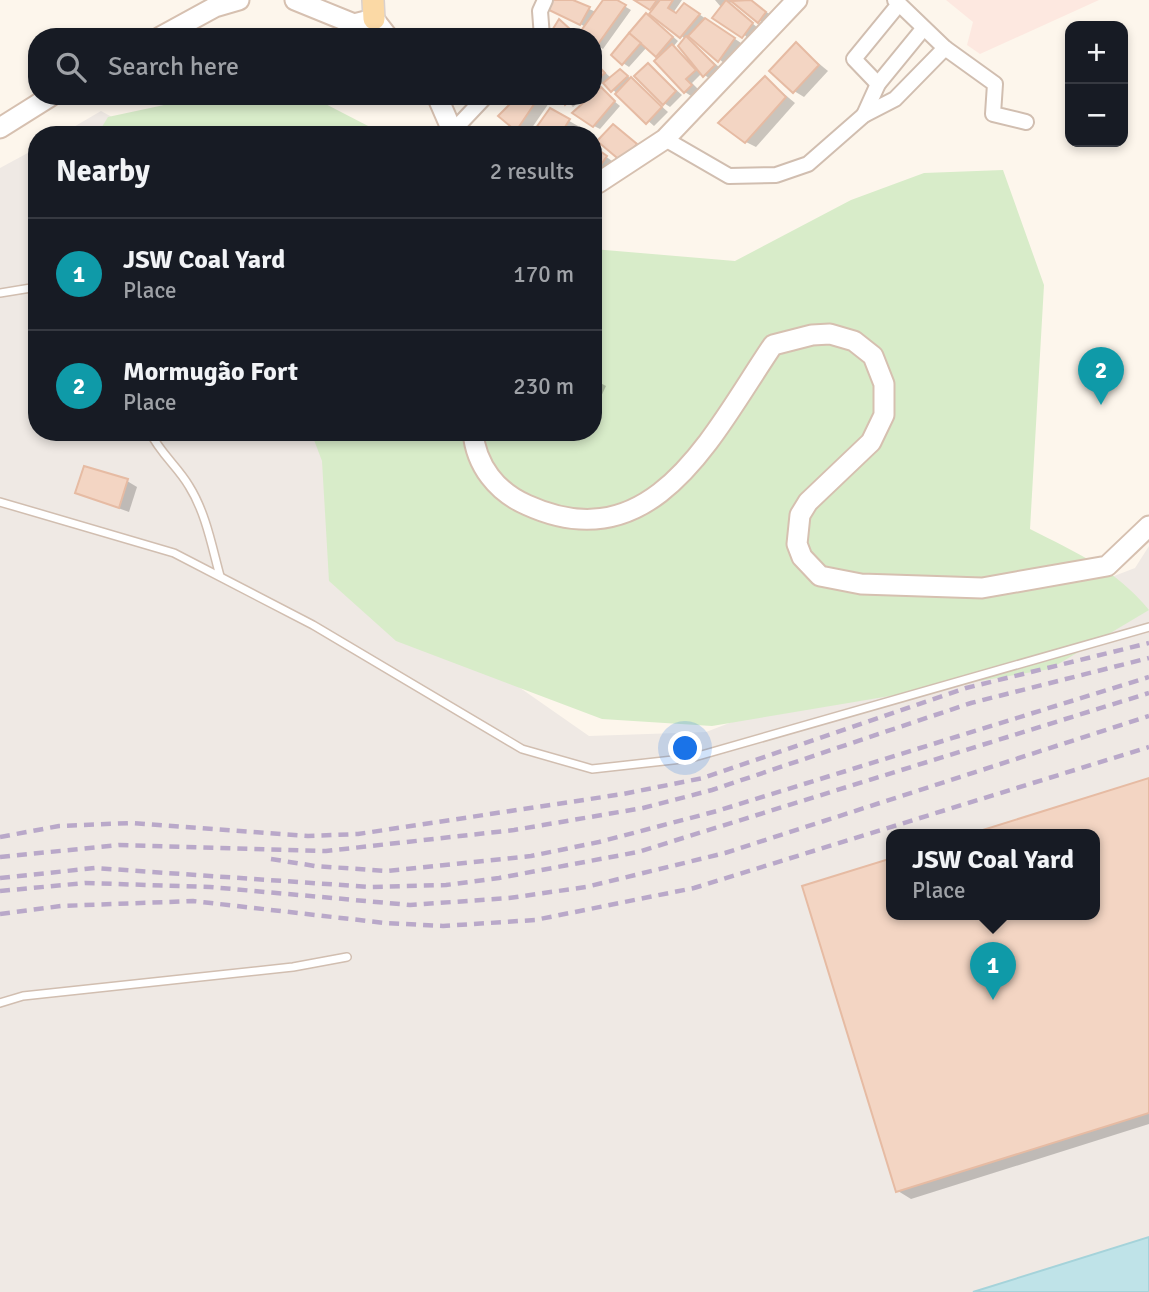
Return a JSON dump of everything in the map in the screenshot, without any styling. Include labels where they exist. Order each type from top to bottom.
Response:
[{"type":"street","points":[[176,28],[215,7],[239,0]]},
{"type":"street","points":[[295,0],[354,24],[373,9],[383,28]]},
{"type":"street","points":[[541,28],[540,11],[545,0]]},
{"type":"street","points":[[602,180],[665,139],[797,0]]},
{"type":"street","points":[[878,84],[854,59],[897,2],[945,48],[995,85],[993,114],[1026,122]]},
{"type":"street","points":[[864,115],[878,84],[923,29]]},
{"type":"street","points":[[665,139],[729,176],[776,174],[808,164],[864,115],[895,99],[945,48]]},
{"type":"street","points":[[0,128],[37,105]]},
{"type":"street","points":[[442,105],[453,126]]},
{"type":"street","points":[[462,126],[479,105]]},
{"type":"street","points":[[476,441],[485,474],[514,499],[551,517],[606,521],[651,502],[691,464],[773,345],[812,335],[830,334],[854,341],[873,356],[884,384],[884,415],[871,442],[807,502],[800,515],[797,544],[802,557],[820,576],[861,584],[982,588],[1107,566],[1149,526]]},
{"type":"lane","points":[[0,293],[28,288]]},
{"type":"lane","points":[[154,441],[189,486],[204,520],[220,576]]},
{"type":"lane","points":[[0,502],[174,553],[313,625],[522,749],[592,769],[691,758],[1149,627]]},
{"type":"lane","points":[[0,1003],[23,996],[293,967],[347,957]]},
{"type":"shaded area","points":[[946,0],[1099,0],[980,54],[967,45],[973,22]]},
{"type":"shaded area","points":[[101,111],[128,126],[75,126]]},
{"type":"shaded area","points":[[28,153],[28,441],[396,441],[470,653],[589,736],[706,732],[1135,568],[1149,546],[1149,1237],[973,1292],[0,1292],[0,168]]},
{"type":"green space","points":[[164,105],[327,105],[368,126],[102,126],[108,117]]},
{"type":"green space","points":[[1003,170],[1044,285],[1030,529],[1109,573],[1137,596],[1149,610],[1050,669],[712,726],[602,719],[396,641],[329,581],[322,461],[314,441],[602,441],[602,250],[735,261],[851,200],[924,173]]},
{"type":"water","points":[[1149,1237],[1149,1292],[973,1292]]},
{"type":"building","points":[[552,0],[573,0],[590,7],[580,25],[547,9]]},
{"type":"building","points":[[603,0],[617,0],[626,5],[602,39],[602,28],[583,28]]},
{"type":"building","points":[[634,0],[657,0],[650,10]]},
{"type":"building","points":[[660,0],[673,0],[668,8],[676,13],[684,3],[700,14],[680,38],[649,14]]},
{"type":"building","points":[[726,0],[753,23],[742,38],[712,18]]},
{"type":"building","points":[[751,0],[766,12],[758,23],[731,1]]},
{"type":"building","points":[[646,13],[673,37],[656,57],[629,33]]},
{"type":"building","points":[[705,18],[735,38],[718,62],[688,36]]},
{"type":"building","points":[[559,19],[569,28],[554,28]]},
{"type":"building","points":[[629,33],[641,43],[622,65],[611,55]]},
{"type":"building","points":[[686,36],[715,65],[703,77],[678,46]]},
{"type":"building","points":[[796,42],[819,65],[793,93],[769,71]]},
{"type":"building","points":[[672,44],[696,70],[686,79],[692,85],[684,93],[654,61]]},
{"type":"building","points":[[648,63],[676,91],[663,105],[634,76]]},
{"type":"building","points":[[620,69],[628,76],[611,92],[603,83]]},
{"type":"building","points":[[765,76],[786,97],[745,143],[718,123]]},
{"type":"building","points":[[631,77],[662,107],[646,124],[615,94]]},
{"type":"building","points":[[602,88],[615,101],[594,126],[572,113],[581,105],[602,105]]},
{"type":"building","points":[[509,105],[534,105],[519,126],[510,126],[498,116]]},
{"type":"building","points":[[550,108],[570,119],[566,126],[537,126]]},
{"type":"building","points":[[613,124],[637,144],[622,162],[602,145],[602,136]]},
{"type":"building","points":[[84,466],[128,479],[119,508],[75,493]]},
{"type":"building","points":[[1149,778],[1149,1113],[896,1192],[802,886],[886,860],[886,920],[1100,920],[1100,829],[986,829]]},
{"type":"railway","points":[[0,837],[59,826],[132,823],[308,836],[358,834],[623,794],[703,778],[966,688],[1149,643]]},
{"type":"railway","points":[[0,857],[119,845],[326,851],[514,830],[643,808],[712,790],[971,703],[1149,658]]},
{"type":"railway","points":[[271,859],[315,866],[387,871],[531,856],[599,842],[717,811],[1149,677]]},
{"type":"railway","points":[[0,878],[95,868],[370,887],[446,885],[499,878],[638,852],[1149,693]]},
{"type":"railway","points":[[0,891],[85,883],[210,887],[410,905],[509,898],[586,887],[725,853],[1149,716]]},
{"type":"railway","points":[[0,914],[61,906],[193,901],[385,923],[443,926],[535,920],[694,888],[1149,747]]},
{"type":"place","name":"Mormugão Fort","points":[[1101,405]]},
{"type":"place","name":"JSW Coal Yard","points":[[993,1000]]}]
